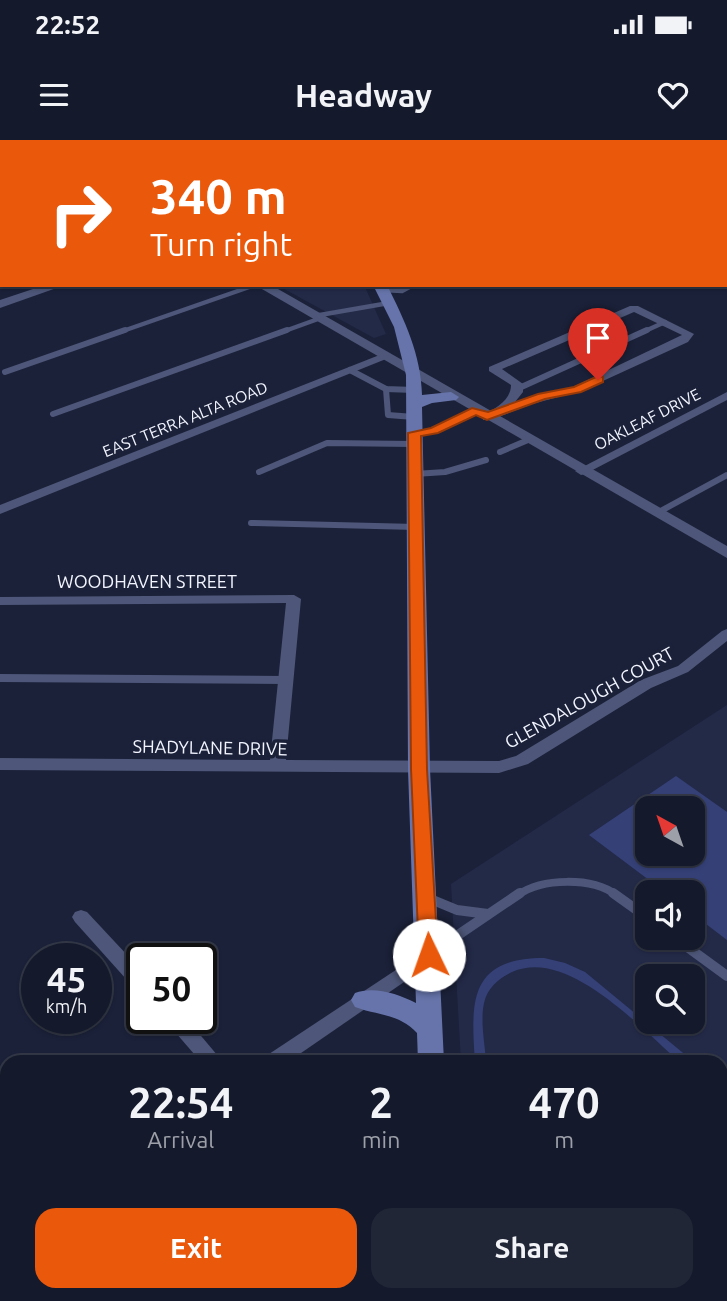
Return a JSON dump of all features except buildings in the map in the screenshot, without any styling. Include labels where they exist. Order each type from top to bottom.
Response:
[{"type":"main road","points":[[386,292],[401,327],[414,411],[419,769],[429,955],[431,1055]]},
{"type":"main road","points":[[414,411],[429,398],[451,397]]},
{"type":"main road","points":[[363,1000],[388,1001],[409,1011],[431,1032]]},
{"type":"street","points":[[0,304],[53,287]]},
{"type":"street","points":[[264,287],[382,357],[414,411],[451,397],[727,553]]},
{"type":"street","points":[[482,414],[503,409],[577,390],[690,336],[634,308],[493,369],[514,381],[517,389],[503,409]]},
{"type":"street","name":"EAST TERRA ALTA ROAD","points":[[0,510],[382,357]]},
{"type":"street","name":"OAKLEAF DRIVE","points":[[581,471],[727,396]]},
{"type":"street","name":"WOODHAVEN STREET","points":[[0,601],[294,599],[286,680]]},
{"type":"street","name":"GLENDALOUGH COURT","points":[[419,769],[482,769],[523,760],[646,684],[683,669],[727,634]]},
{"type":"street","points":[[277,767],[286,680]]},
{"type":"street","name":"SHADYLANE DRIVE","points":[[0,764],[419,769]]},
{"type":"street","points":[[81,918],[126,967]]},
{"type":"street","points":[[283,1055],[429,955]]},
{"type":"street","points":[[188,1034],[207,1055]]},
{"type":"lane","points":[[5,372],[250,287]]},
{"type":"lane","points":[[53,414],[386,292],[402,291],[409,287]]},
{"type":"lane","points":[[517,389],[665,322]]},
{"type":"lane","points":[[350,370],[386,389],[414,411],[433,431],[482,414]]},
{"type":"lane","points":[[386,389],[388,415],[414,411]]},
{"type":"lane","points":[[258,472],[414,411]]},
{"type":"lane","points":[[500,452],[528,440]]},
{"type":"lane","points":[[415,474],[445,472],[486,460]]},
{"type":"lane","points":[[657,513],[727,475]]},
{"type":"lane","points":[[251,523],[416,527]]},
{"type":"lane","points":[[0,678],[286,680]]},
{"type":"lane","points":[[429,955],[529,887],[586,881],[608,889],[635,909]]},
{"type":"lane","points":[[426,896],[442,907],[459,912],[488,914]]},
{"type":"lane","points":[[691,950],[727,976]]},
{"type":"shaded area","points":[[281,287],[365,287],[386,334],[374,338]]},
{"type":"shaded area","points":[[727,705],[727,1055],[461,1055],[451,884]]},
{"type":"shaded area","points":[[676,776],[704,796],[647,796]]},
{"type":"shaded area","points":[[705,796],[727,812],[727,940],[705,923],[705,880],[649,880],[589,835],[635,804],[635,866],[705,866]]},
{"type":"shaded area","points":[[544,958],[565,963],[585,972],[635,1013],[635,1022],[602,995],[579,981],[556,971],[534,967],[507,974],[494,984],[484,1003],[482,1017],[485,1055],[475,1055],[475,1003],[488,975],[501,966],[519,960]]},
{"type":"shaded area","points":[[649,1034],[660,1034],[686,1055],[672,1055]]},
{"type":"route","points":[[429,955],[419,769],[415,433],[433,431],[476,411],[487,417],[542,396],[577,390],[598,380]]}]
